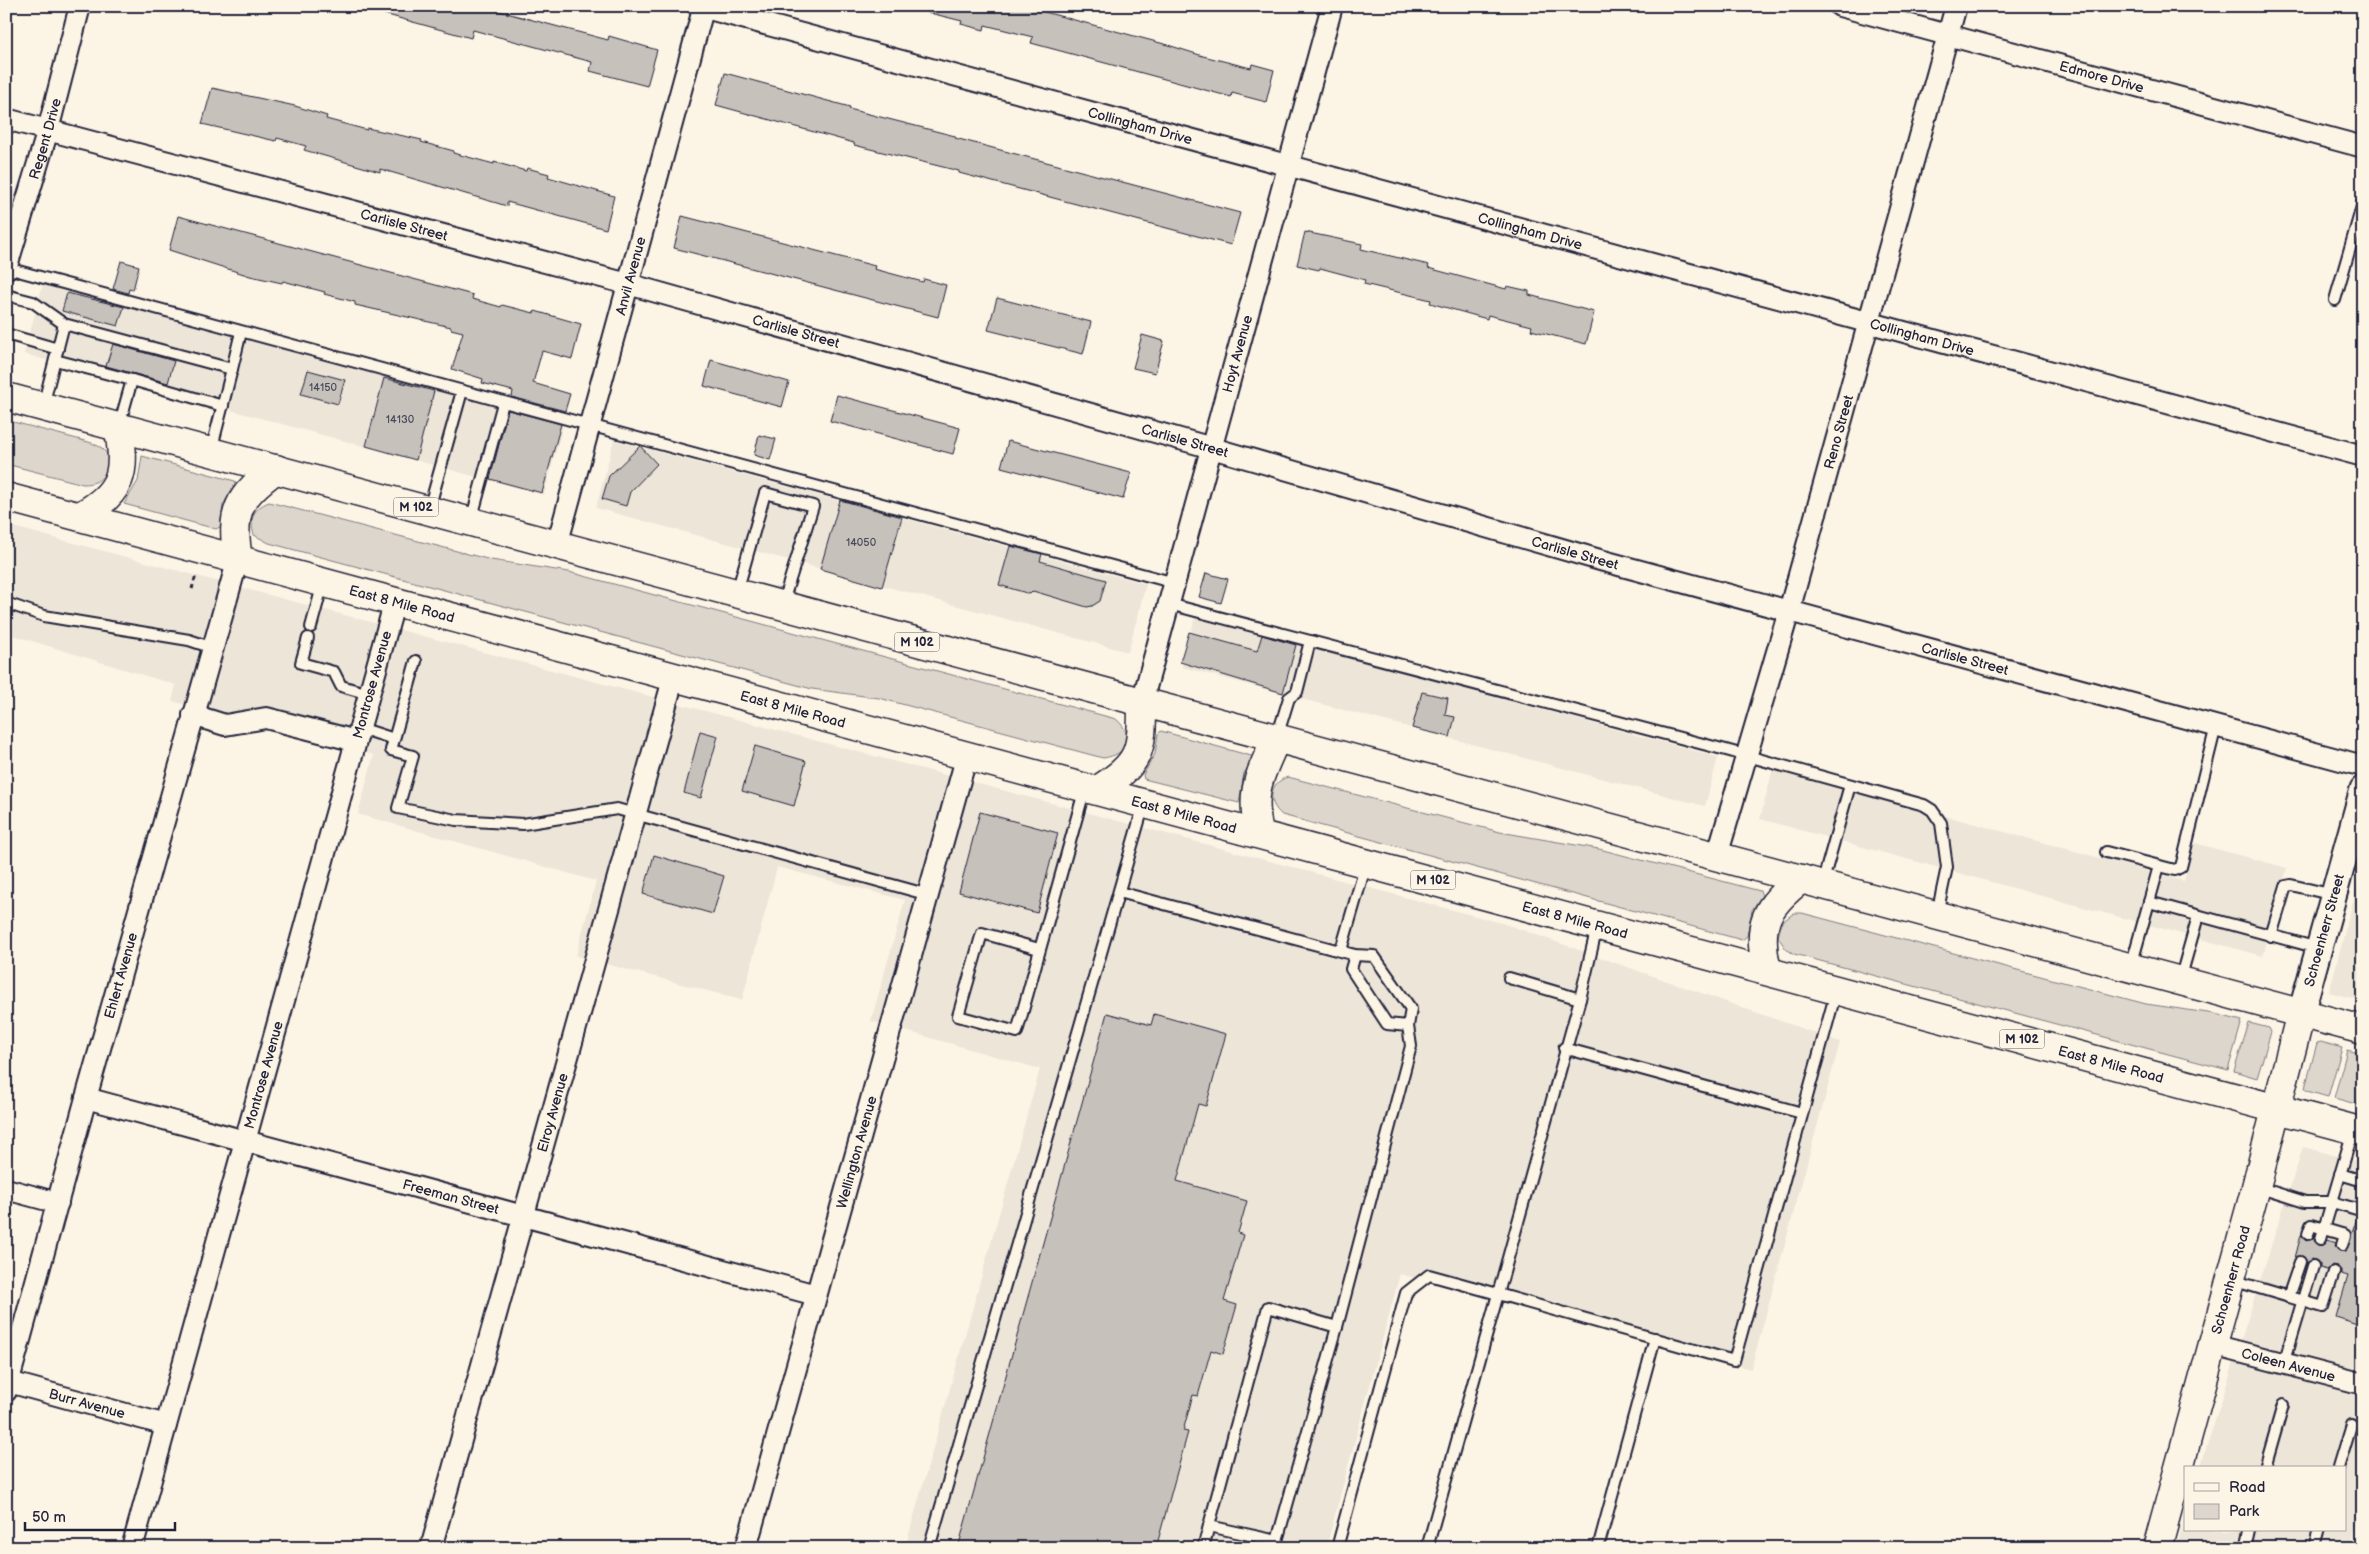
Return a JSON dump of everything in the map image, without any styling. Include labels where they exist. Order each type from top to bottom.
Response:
[{"type":"main road","name":"M 102","points":[[6,397],[2363,1030]]},
{"type":"main road","points":[[80,516],[106,499],[119,480],[123,456],[118,427]]},
{"type":"main road","points":[[238,559],[234,524],[239,504],[255,484],[276,469]]},
{"type":"main road","name":"East 8 Mile Road","points":[[6,496],[1837,988],[2358,1130]]},
{"type":"main road","points":[[1092,789],[1120,775],[1137,756],[1142,736],[1142,702]]},
{"type":"main road","points":[[1259,834],[1254,802],[1255,791],[1276,739]]},
{"type":"main road","points":[[1767,970],[1761,939],[1766,918],[1782,894],[1811,882]]},
{"type":"main road","name":"Schoenherr Road","points":[[2157,1548],[2182,1469],[2213,1344],[2302,1013]]},
{"type":"street","name":"Regent Drive","points":[[6,268],[48,130],[80,6]]},
{"type":"street","name":"Hoyt Avenue","points":[[1142,702],[1332,6]]},
{"type":"street","name":"Edmore Drive","points":[[1840,6],[2363,147]]},
{"type":"street","name":"Reno Street","points":[[1716,856],[1748,756],[1789,612],[1956,6]]},
{"type":"street","name":"Collingham Drive","points":[[702,7],[1288,167],[2363,456]]},
{"type":"street","name":"Anvil Avenue","points":[[557,545],[702,7]]},
{"type":"street","name":"Carlisle Street","points":[[6,119],[628,284],[1212,448],[1600,560],[2363,766]]},
{"type":"street","name":"Ehlert Avenue","points":[[8,1387],[86,1098],[238,559]]},
{"type":"street","name":"Montrose Avenue","points":[[132,1548],[395,601]]},
{"type":"street","name":"Elroy Avenue","points":[[431,1548],[674,676]]},
{"type":"street","points":[[194,715],[225,725],[266,718],[358,735]]},
{"type":"street","name":"Wellington Avenue","points":[[746,1548],[967,755]]},
{"type":"street","name":"Schoenherr Street","points":[[2302,1013],[2363,789]]},
{"type":"street","name":"Freeman Street","points":[[86,1098],[816,1295]]},
{"type":"street","points":[[6,1189],[58,1203]]},
{"type":"street","name":"Coleen Avenue","points":[[2213,1344],[2363,1384]]},
{"type":"street","name":"Burr Avenue","points":[[8,1387],[166,1425]]},
{"type":"lane","points":[[2335,300],[2363,203]]},
{"type":"lane","points":[[6,268],[1175,583]]},
{"type":"lane","points":[[6,295],[33,302],[64,324],[232,369]]},
{"type":"lane","points":[[43,407],[64,324]]},
{"type":"lane","points":[[211,452],[241,332]]},
{"type":"lane","points":[[6,334],[58,349]]},
{"type":"lane","points":[[55,360],[223,406]]},
{"type":"lane","points":[[118,427],[132,380]]},
{"type":"lane","points":[[429,510],[462,392]]},
{"type":"lane","points":[[471,522],[503,403]]},
{"type":"lane","points":[[737,593],[765,493],[812,506],[782,606]]},
{"type":"lane","points":[[311,627],[324,582]]},
{"type":"lane","points":[[6,603],[44,616],[189,640],[213,648]]},
{"type":"lane","points":[[1170,604],[1748,756],[1924,805],[1938,816],[1941,823],[1947,867],[1937,915]]},
{"type":"lane","points":[[308,638],[301,663],[334,672],[341,686],[369,694]]},
{"type":"lane","points":[[1276,739],[1288,698],[1297,692],[1310,641]]},
{"type":"lane","points":[[416,661],[391,750],[413,756],[398,808],[456,820],[523,824],[616,809],[929,895]]},
{"type":"lane","points":[[2106,852],[2175,870],[2181,867],[2184,863],[2216,726]]},
{"type":"lane","points":[[358,735],[394,739]]},
{"type":"lane","points":[[1811,882],[1850,785]]},
{"type":"lane","points":[[1039,949],[982,933],[958,1016],[1017,1032],[1039,949],[1092,789]]},
{"type":"lane","points":[[929,1548],[1145,803]]},
{"type":"lane","points":[[1341,950],[1367,862]]},
{"type":"lane","points":[[2131,967],[2160,866]]},
{"type":"lane","points":[[2271,936],[2286,886],[2291,885],[2334,895]]},
{"type":"lane","points":[[1119,892],[1355,955],[1374,956],[1411,1009],[1408,1026],[1411,1046],[1337,1327],[1276,1544],[1209,1526]]},
{"type":"lane","points":[[2149,902],[2319,948]]},
{"type":"lane","points":[[2180,980],[2198,916]]},
{"type":"lane","points":[[1427,1548],[1564,1048],[1580,999],[1597,925]]},
{"type":"lane","points":[[1355,955],[1351,969],[1387,1024],[1408,1026]]},
{"type":"lane","points":[[1509,978],[1580,999]]},
{"type":"lane","points":[[1337,1548],[1406,1293],[1429,1275],[1734,1361],[1837,988]]},
{"type":"lane","points":[[1564,1048],[1802,1113]]},
{"type":"lane","points":[[2323,1234],[2340,1174],[2358,1130]]},
{"type":"lane","points":[[2340,1174],[2363,1181]]},
{"type":"lane","points":[[2256,1187],[2306,1202],[2332,1202],[2360,1210]]},
{"type":"lane","points":[[2308,1234],[2310,1226],[2323,1234],[2346,1239]]},
{"type":"lane","points":[[2288,1297],[2300,1262]]},
{"type":"lane","points":[[2284,1363],[2313,1266]]},
{"type":"lane","points":[[2231,1280],[2323,1307],[2334,1272]]},
{"type":"lane","points":[[1203,1548],[1268,1308],[1337,1327]]},
{"type":"lane","points":[[1598,1548],[1655,1338]]},
{"type":"lane","points":[[2266,1466],[2283,1404]]},
{"type":"lane","points":[[2339,1466],[2351,1425]]},
{"type":"lane","points":[[2244,1548],[2248,1532]]},
{"type":"lane","points":[[2316,1548],[2320,1532]]},
{"type":"path","points":[[192,590],[196,575]]},
{"type":"shaded area","points":[[43,284],[563,425],[544,495],[24,354]]},
{"type":"shaded area","points":[[614,440],[1146,584],[1128,652],[596,508]]},
{"type":"shaded area","points":[[6,525],[1505,924],[1840,1042],[1751,1369],[1400,1274],[1326,1548],[905,1548],[1040,1069],[871,1021],[905,900],[777,867],[742,1000],[576,956],[596,881],[358,814],[374,755],[172,701],[176,685],[6,633]]},
{"type":"shaded area","points":[[1195,617],[1718,757],[1705,806],[1182,667]]},
{"type":"shaded area","points":[[1773,769],[2184,881],[2194,843],[2287,868],[2263,956],[1760,819]]},
{"type":"shaded area","points":[[2363,864],[2363,1001],[2329,992]]},
{"type":"shaded area","points":[[2303,1147],[2363,1163],[2363,1502],[2350,1548],[2175,1548],[2184,1517],[2184,1532],[2346,1532],[2346,1466],[2201,1466]]},
{"type":"green space","points":[[6,420],[92,443],[102,448],[108,455],[106,472],[100,480],[83,484],[6,464]]},
{"type":"green space","points":[[142,456],[235,481],[236,483],[223,505],[220,527],[216,529],[124,504],[138,481]]},
{"type":"green space","points":[[269,502],[491,560],[569,572],[1116,719],[1126,732],[1126,744],[1118,753],[1103,758],[879,698],[812,689],[269,543],[254,535],[252,519],[259,507]]},
{"type":"green space","points":[[1161,731],[1255,757],[1244,773],[1239,803],[1144,779],[1143,775],[1155,754],[1158,734]]},
{"type":"green space","points":[[1288,777],[1500,832],[1599,849],[1760,891],[1762,895],[1752,910],[1747,936],[1742,940],[1282,815],[1274,805],[1272,794],[1273,788],[1281,780]]},
{"type":"green space","points":[[1794,913],[1802,913],[2146,1004],[2215,1014],[2242,1021],[2228,1070],[1794,954],[1786,949],[1778,937],[1782,922]]},
{"type":"green space","points":[[2249,1023],[2269,1028],[2271,1032],[2257,1078],[2234,1071]]},
{"type":"green space","points":[[2321,1042],[2342,1048],[2328,1097],[2307,1091],[2305,1088],[2317,1043]]},
{"type":"green space","points":[[2347,1050],[2363,1054],[2363,1106],[2334,1098]]},
{"type":"building","points":[[374,6],[480,6],[608,40],[609,36],[657,50],[647,86],[590,71],[592,62],[473,30],[471,38],[373,11]]},
{"type":"building","points":[[927,6],[1022,6],[1203,56],[1251,68],[1252,64],[1274,70],[1266,102],[1232,93],[1231,97],[1031,43],[1033,37],[985,25],[984,30],[961,24],[962,21],[926,12]]},
{"type":"building","points":[[725,73],[850,107],[849,109],[955,136],[955,138],[1240,213],[1231,245],[959,173],[959,171],[854,145],[854,143],[716,105]]},
{"type":"building","points":[[212,88],[295,106],[327,116],[326,119],[367,130],[367,128],[422,140],[421,142],[454,151],[453,153],[494,164],[494,162],[526,171],[527,168],[549,174],[548,177],[614,196],[606,229],[507,202],[507,206],[380,169],[380,172],[304,150],[306,146],[277,138],[276,141],[202,124]]},
{"type":"building","points":[[178,216],[473,295],[472,299],[501,307],[502,305],[534,313],[535,311],[581,324],[572,359],[542,351],[533,383],[570,394],[565,411],[512,397],[513,391],[482,383],[483,379],[452,369],[463,332],[451,329],[451,327],[355,305],[355,302],[324,294],[325,292],[283,281],[282,283],[250,276],[169,250]]},
{"type":"building","points":[[682,216],[875,266],[874,269],[923,282],[924,279],[946,285],[938,317],[674,248]]},
{"type":"building","points":[[1305,232],[1362,244],[1361,249],[1429,265],[1428,268],[1506,289],[1507,286],[1529,291],[1529,295],[1594,312],[1586,344],[1531,330],[1532,326],[1488,315],[1487,319],[1430,303],[1431,300],[1364,284],[1365,280],[1320,268],[1319,270],[1297,265]]},
{"type":"building","points":[[121,261],[139,266],[133,290],[129,289],[128,293],[113,289]]},
{"type":"building","points":[[67,293],[124,307],[118,326],[62,311]]},
{"type":"building","points":[[997,298],[1091,322],[1083,354],[988,330]]},
{"type":"building","points":[[1142,335],[1164,341],[1155,373],[1133,368]]},
{"type":"building","points":[[113,344],[174,361],[168,383],[106,366]]},
{"type":"building","points":[[711,360],[789,382],[782,407],[704,386]]},
{"type":"building","points":[[308,370],[345,380],[338,404],[301,394]]},
{"type":"building","points":[[384,378],[434,391],[416,460],[366,446]]},
{"type":"building","points":[[837,395],[960,428],[953,454],[830,421]]},
{"type":"building","points":[[508,410],[561,424],[542,493],[490,479]]},
{"type":"building","points":[[759,435],[776,439],[770,460],[754,455]]},
{"type":"building","points":[[1008,441],[1131,473],[1123,499],[1001,467]]},
{"type":"building","points":[[640,446],[657,464],[630,492],[626,506],[602,499],[609,476]]},
{"type":"building","points":[[840,500],[902,517],[882,587],[820,569]]},
{"type":"building","points":[[1010,546],[1042,554],[1040,561],[1106,580],[1100,601],[1087,607],[1033,591],[1030,594],[999,585]]},
{"type":"building","points":[[1206,573],[1228,579],[1221,603],[1199,597]]},
{"type":"building","points":[[1189,632],[1257,651],[1262,635],[1296,645],[1283,693],[1180,662]]},
{"type":"building","points":[[1422,692],[1448,698],[1445,715],[1455,717],[1450,737],[1412,728]]},
{"type":"building","points":[[700,731],[718,736],[701,798],[684,793]]},
{"type":"building","points":[[755,746],[806,761],[794,806],[742,791]]},
{"type":"building","points":[[980,812],[1058,833],[1037,913],[959,892]]},
{"type":"building","points":[[654,855],[724,876],[713,914],[643,894]]},
{"type":"building","points":[[1107,1013],[1151,1025],[1154,1014],[1226,1034],[1206,1106],[1198,1104],[1177,1181],[1247,1201],[1238,1233],[1243,1235],[1224,1301],[1237,1305],[1223,1354],[1211,1350],[1198,1396],[1193,1395],[1183,1431],[1188,1432],[1156,1548],[958,1548]]},
{"type":"building","points":[[2358,1216],[2363,1216],[2363,1326],[2336,1317],[2348,1276],[2341,1274],[2341,1270],[2336,1266],[2332,1265],[2327,1270],[2320,1268],[2320,1264],[2315,1260],[2311,1259],[2307,1264],[2303,1256],[2295,1258],[2301,1235],[2306,1241],[2315,1236],[2314,1241],[2319,1245],[2325,1244],[2328,1240],[2336,1243],[2335,1247],[2340,1251],[2346,1250]]}]
